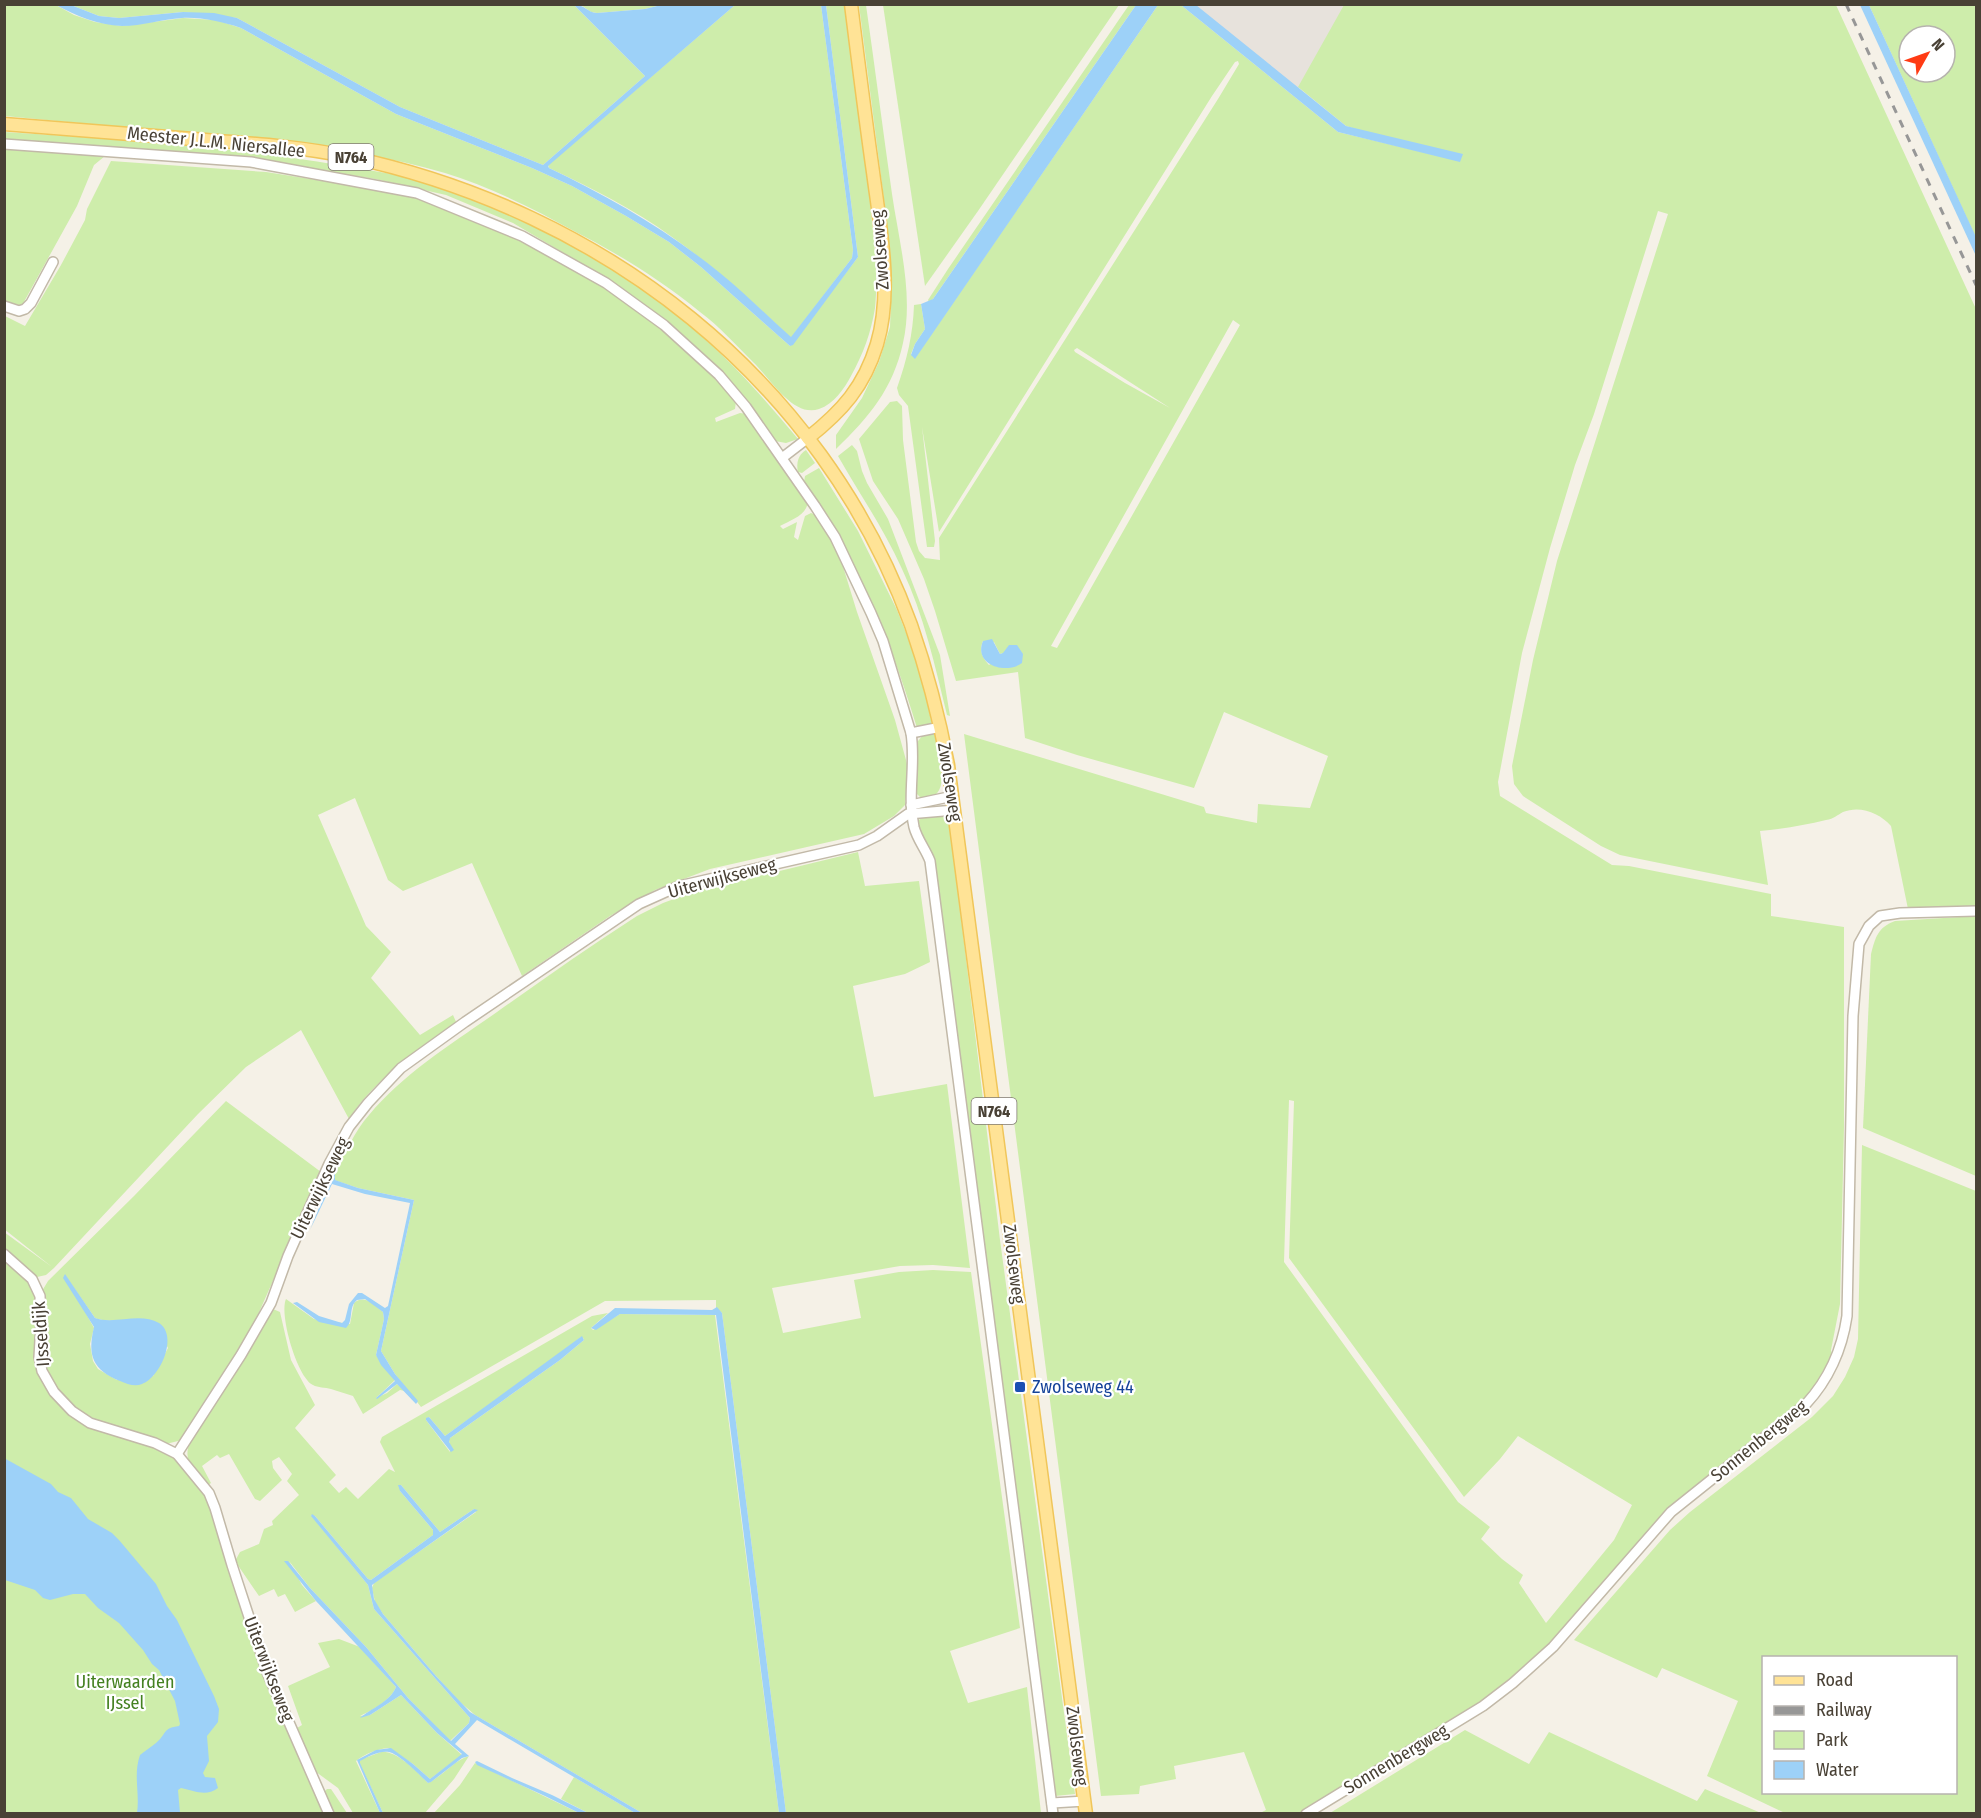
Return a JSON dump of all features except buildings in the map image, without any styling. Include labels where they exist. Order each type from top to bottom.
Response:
[{"type":"main road","name":"Zwolseweg","points":[[851,4],[882,242],[884,292],[877,344],[861,381],[839,412],[808,438],[847,495],[896,588],[921,654],[941,727],[955,810],[1085,1807]]},
{"type":"main road","name":"Meester J.L.M. Niersallee","points":[[4,124],[259,144],[348,157],[434,178],[497,203],[571,238],[630,272],[680,308],[733,355],[808,438]]},
{"type":"street","name":"Meester J.L.M. Niersallee","points":[[4,144],[251,162],[417,193],[487,221],[568,260],[623,295],[664,325],[704,360],[733,391],[797,480]]},
{"type":"street","points":[[4,306],[19,311],[28,306],[53,262]]},
{"type":"street","points":[[782,458],[808,438]]},
{"type":"street","name":"Zwolseweg","points":[[797,480],[835,537],[871,613],[892,670],[911,733],[913,746],[911,809],[915,830],[930,861],[1053,1814]]},
{"type":"street","name":"Zwolseweg","points":[[911,733],[941,727]]},
{"type":"street","name":"Uiterwijkseweg","points":[[329,1814],[267,1672],[212,1500],[201,1482],[177,1454],[242,1356],[271,1303],[288,1256],[329,1164],[349,1127],[401,1068],[639,904],[679,886],[699,880],[859,845],[877,836],[911,809],[953,796]]},
{"type":"street","name":"Uiterwijkseweg","points":[[911,809],[955,810]]},
{"type":"street","name":"Sonnenbergweg","points":[[1306,1814],[1483,1706],[1513,1683],[1553,1647],[1671,1512],[1806,1404],[1819,1390],[1844,1339],[1847,1316],[1853,1016],[1859,944],[1869,926],[1880,916],[1900,913],[1977,911]]},
{"type":"street","name":"IJsseldijk","points":[[4,1254],[32,1279],[40,1296],[39,1357],[42,1371],[54,1392],[72,1411],[90,1423],[155,1443],[177,1454]]},
{"type":"street","name":"Zwolseweg","points":[[1052,1803],[1085,1807]]},
{"type":"shaded area","points":[[1190,5],[1347,5],[1297,91]]},
{"type":"green space","points":[[4,5],[56,5],[74,15],[95,22],[122,26],[183,18],[216,20],[241,28],[396,114],[532,168],[572,186],[626,216],[669,242],[701,267],[790,346],[858,257],[826,5],[845,5],[867,167],[876,265],[875,308],[863,351],[848,381],[834,400],[819,409],[800,408],[783,395],[714,323],[654,278],[606,248],[542,214],[461,178],[405,163],[323,148],[213,135],[5,116]]},
{"type":"green space","points":[[71,5],[574,5],[645,76],[543,165],[400,107],[237,18],[183,12],[119,18],[99,16]]},
{"type":"green space","points":[[581,5],[661,5],[645,9],[597,13]]},
{"type":"green space","points":[[735,5],[821,5],[853,250],[852,258],[791,338],[733,285],[658,227],[596,191],[549,168],[548,165]]},
{"type":"green space","points":[[859,5],[866,5],[904,269],[907,306],[903,343],[893,374],[869,414],[836,449],[836,435],[862,398],[879,362],[890,327],[887,223]]},
{"type":"green space","points":[[883,5],[1119,5],[925,286]]},
{"type":"green space","points":[[1129,5],[1136,5],[929,302],[928,300],[948,269]]},
{"type":"green space","points":[[1158,5],[1181,5],[1338,132],[1460,161],[1346,126],[1298,87],[1344,5],[1836,5],[1976,309],[1976,906],[1908,909],[1891,826],[1881,817],[1863,810],[1849,810],[1831,819],[1810,824],[1760,831],[1768,885],[1620,855],[1601,846],[1523,796],[1514,784],[1512,766],[1533,660],[1557,561],[1668,214],[1658,211],[1550,548],[1522,653],[1498,782],[1500,796],[1612,865],[1629,866],[1771,894],[1771,916],[1844,927],[1844,1127],[1840,1304],[1832,1355],[1819,1385],[1793,1410],[1678,1500],[1539,1657],[1487,1699],[1302,1813],[1260,1813],[1266,1810],[1244,1752],[1174,1766],[1176,1779],[1140,1786],[1139,1794],[1101,1796],[964,734],[1204,807],[1206,813],[1257,823],[1258,804],[1310,808],[1328,756],[1224,712],[1194,788],[1025,738],[1018,672],[956,681],[924,579],[898,519],[873,481],[859,439],[890,402],[897,401],[902,406],[903,440],[916,542],[925,558],[940,560],[939,538],[1218,99],[1239,64],[1238,61],[1235,62],[1212,96],[939,532],[922,427],[934,547],[927,547],[908,406],[899,395],[897,388],[909,347],[914,305],[921,304],[925,329],[911,354],[915,358]],"holes":[[[1233,320],[1240,325],[1057,648],[1051,646]],[[1077,348],[1170,408],[1125,383],[1074,350]],[[983,641],[994,642],[1000,654],[1003,653],[989,665],[981,648]],[[1289,1100],[1294,1101],[1289,1258],[1464,1497],[1518,1436],[1632,1505],[1614,1540],[1546,1623],[1519,1583],[1523,1575],[1481,1539],[1490,1527],[1458,1502],[1284,1262]]]},
{"type":"green space","points":[[1869,5],[1976,5],[1976,238],[1905,84],[1957,84],[1957,24],[1897,24],[1897,66]]},
{"type":"green space","points":[[4,132],[214,148],[297,158],[392,174],[452,188],[560,238],[647,292],[725,358],[798,439],[786,443],[775,441],[718,369],[661,317],[584,265],[513,223],[446,195],[375,179],[287,165],[5,142]]},
{"type":"green space","points":[[4,149],[105,156],[94,165],[77,206],[20,309],[5,303]]},
{"type":"green space","points":[[111,161],[266,172],[424,199],[518,238],[559,259],[623,300],[678,343],[736,401],[735,409],[715,418],[716,422],[740,413],[747,414],[808,500],[802,513],[780,526],[783,529],[797,522],[794,537],[798,540],[805,516],[811,513],[818,516],[841,560],[895,720],[909,771],[905,805],[894,816],[864,834],[710,869],[655,890],[610,916],[522,976],[472,863],[403,891],[388,880],[355,798],[318,815],[366,926],[391,952],[371,978],[420,1035],[453,1015],[457,1024],[412,1055],[384,1078],[349,1119],[301,1030],[246,1067],[198,1114],[54,1268],[46,1275],[37,1277],[5,1248],[4,1232],[52,1267],[4,1229],[5,316],[25,326],[85,220],[87,209]]},
{"type":"green space","points":[[852,445],[857,451],[867,483],[888,519],[940,655],[950,716],[947,715],[928,641],[910,586],[895,554],[838,456]]},
{"type":"green space","points":[[806,450],[815,463],[802,473],[798,472],[798,460]]},
{"type":"green space","points":[[819,468],[858,531],[897,610],[920,668],[932,725],[917,728],[896,663],[871,600],[840,540],[804,482],[805,476]]},
{"type":"green space","points":[[934,731],[942,773],[941,783],[938,792],[932,797],[921,798],[915,792],[918,741],[924,734]]},
{"type":"green space","points":[[939,814],[950,826],[1000,1240],[1075,1794],[1055,1796],[935,863],[919,826],[919,820],[924,816]]},
{"type":"green space","points":[[858,852],[865,886],[919,881],[930,962],[905,974],[853,986],[874,1097],[947,1084],[970,1268],[933,1265],[900,1266],[772,1288],[783,1333],[861,1318],[854,1280],[899,1272],[933,1270],[971,1272],[1020,1628],[950,1651],[968,1703],[1027,1687],[1041,1813],[786,1813],[722,1313],[716,1308],[716,1300],[605,1301],[421,1407],[395,1374],[381,1351],[414,1200],[358,1188],[334,1180],[334,1174],[350,1143],[369,1115],[413,1072],[637,916],[693,892]]},
{"type":"green space","points":[[1976,916],[1976,1176],[1863,1128],[1871,954],[1878,934],[1885,926],[1895,921]]},
{"type":"green space","points":[[226,1101],[321,1172],[249,1335],[182,1440],[166,1444],[95,1421],[76,1410],[50,1381],[43,1361],[42,1291],[48,1281]],"holes":[[[65,1275],[95,1318],[108,1321],[154,1322],[168,1348],[153,1376],[117,1380],[98,1369],[93,1361],[90,1344],[94,1328]]]},
{"type":"green space","points":[[1862,1145],[1976,1191],[1976,1813],[1785,1813],[1707,1776],[1738,1701],[1662,1668],[1657,1678],[1574,1640],[1670,1530],[1812,1417],[1833,1396],[1854,1357],[1858,1339]]},
{"type":"green space","name":"Uiterwaarden IJssel","points":[[4,1256],[26,1276],[38,1301],[37,1354],[69,1412],[157,1446],[174,1456],[192,1475],[209,1502],[229,1566],[328,1813],[5,1813]]},
{"type":"green space","points":[[286,1299],[314,1319],[350,1324],[354,1303],[366,1300],[373,1304],[383,1312],[384,1319],[376,1355],[395,1380],[376,1398],[387,1393],[397,1384],[405,1391],[400,1390],[363,1414],[353,1396],[313,1385],[301,1370],[291,1345],[285,1318]]},
{"type":"green space","points":[[270,1310],[280,1312],[291,1360],[315,1405],[295,1428],[336,1475],[329,1482],[339,1493],[346,1487],[358,1499],[389,1469],[395,1472],[380,1442],[382,1437],[592,1316],[608,1313],[591,1328],[593,1330],[620,1314],[715,1315],[779,1813],[642,1813],[475,1715],[460,1702],[383,1614],[375,1602],[372,1588],[374,1583],[476,1512],[474,1509],[440,1532],[401,1485],[400,1491],[433,1530],[433,1535],[371,1580],[315,1516],[311,1515],[368,1585],[374,1609],[470,1718],[469,1723],[450,1741],[408,1698],[366,1647],[310,1588],[289,1561],[302,1585],[316,1601],[295,1612],[285,1594],[278,1597],[274,1589],[259,1596],[235,1561],[240,1552],[259,1544],[264,1529],[273,1525],[272,1521],[299,1495],[287,1481],[292,1474],[279,1457],[272,1461],[273,1468],[282,1480],[260,1501],[255,1499],[229,1454],[220,1458],[217,1455],[202,1466],[211,1483],[208,1485],[191,1466],[188,1451],[189,1444],[231,1379]],"holes":[[[581,1337],[584,1339],[560,1360],[450,1438],[450,1452],[426,1420],[429,1417],[445,1436]]]},
{"type":"green space","points":[[339,1639],[360,1647],[396,1687],[386,1700],[360,1716],[370,1715],[401,1695],[437,1733],[462,1755],[430,1779],[413,1764],[388,1748],[359,1758],[356,1761],[380,1813],[353,1813],[338,1788],[312,1769],[297,1728],[302,1725],[288,1686],[330,1667],[318,1643]]},
{"type":"green space","points":[[1465,1730],[1529,1764],[1549,1732],[1697,1801],[1705,1789],[1761,1813],[1330,1813]]},
{"type":"green space","points":[[381,1752],[387,1752],[400,1758],[428,1783],[458,1761],[469,1756],[454,1779],[425,1813],[383,1813],[359,1762]]},
{"type":"green space","points":[[475,1763],[579,1813],[433,1814],[460,1785]]},
{"type":"green space","points":[[574,1777],[635,1813],[588,1813],[561,1799]]},
{"type":"green space","points":[[331,1789],[347,1813],[333,1813],[323,1793]]},
{"type":"water","points":[[56,5],[71,5],[99,16],[119,18],[183,12],[214,13],[237,18],[400,107],[543,165],[645,76],[574,5],[597,13],[645,9],[661,5],[735,5],[548,166],[616,203],[700,257],[791,337],[852,258],[853,250],[821,5],[826,5],[858,257],[790,346],[701,267],[669,242],[626,216],[572,186],[532,168],[396,114],[241,28],[212,20],[189,18],[130,26],[104,24]]},
{"type":"water","points":[[1136,5],[1158,5],[915,359],[911,355],[925,329],[921,304],[933,299]]},
{"type":"water","points":[[1181,5],[1196,5],[1346,126],[1463,154],[1460,162],[1338,132]]},
{"type":"water","points":[[1860,5],[1869,5],[1897,66],[1897,84],[1905,84],[1976,237],[1976,256]]},
{"type":"water","points":[[992,639],[1000,654],[1009,645],[1017,645],[1023,654],[1022,663],[1000,668],[987,662],[981,649],[983,641]]},
{"type":"water","points":[[335,1174],[335,1180],[358,1188],[414,1200],[381,1351],[395,1374],[418,1401],[416,1404],[397,1384],[376,1398],[395,1381],[381,1365],[376,1355],[384,1319],[383,1312],[365,1299],[357,1300],[346,1328],[319,1322],[293,1303],[297,1302],[319,1316],[342,1323],[349,1304],[358,1293],[362,1293],[385,1308],[388,1306],[410,1203],[365,1194],[332,1184],[310,1230],[332,1175]]},
{"type":"water","points":[[65,1274],[95,1318],[152,1320],[165,1329],[167,1346],[165,1356],[149,1380],[139,1385],[128,1384],[111,1377],[98,1367],[94,1361],[91,1346],[94,1327],[63,1278]]},
{"type":"water","points":[[717,1307],[722,1313],[786,1813],[779,1813],[716,1315],[620,1314],[596,1330],[591,1328],[615,1308],[712,1310]]},
{"type":"water","points":[[582,1336],[584,1340],[560,1360],[450,1438],[449,1442],[454,1450],[451,1452],[426,1420],[429,1417],[445,1436]]},
{"type":"water","points":[[4,1458],[51,1484],[58,1492],[71,1498],[88,1519],[112,1533],[156,1584],[177,1620],[219,1709],[218,1722],[207,1736],[209,1761],[203,1773],[205,1777],[215,1778],[218,1788],[205,1793],[181,1788],[178,1790],[180,1813],[137,1813],[137,1770],[140,1755],[156,1743],[167,1730],[180,1724],[175,1701],[159,1670],[119,1623],[98,1608],[85,1594],[73,1594],[50,1600],[43,1598],[35,1590],[5,1580]]},
{"type":"water","points":[[398,1485],[401,1485],[440,1532],[474,1509],[478,1510],[372,1585],[374,1599],[383,1614],[470,1712],[642,1813],[635,1813],[477,1720],[455,1744],[469,1756],[462,1758],[431,1782],[428,1783],[404,1761],[389,1752],[378,1753],[360,1761],[383,1813],[380,1813],[357,1760],[376,1750],[391,1748],[430,1779],[462,1754],[437,1733],[401,1695],[370,1715],[360,1718],[385,1701],[396,1687],[316,1601],[284,1561],[288,1561],[310,1588],[366,1647],[408,1698],[451,1741],[469,1723],[470,1718],[374,1609],[368,1585],[311,1516],[312,1514],[315,1516],[371,1580],[433,1535],[433,1530],[400,1491]]},
{"type":"water","points":[[475,1762],[588,1813],[579,1813],[477,1765]]},
{"type":"railway","points":[[1846,4],[1976,285]]},
{"type":"place","name":"Zwolseweg 44","points":[[1020,1387]]}]
